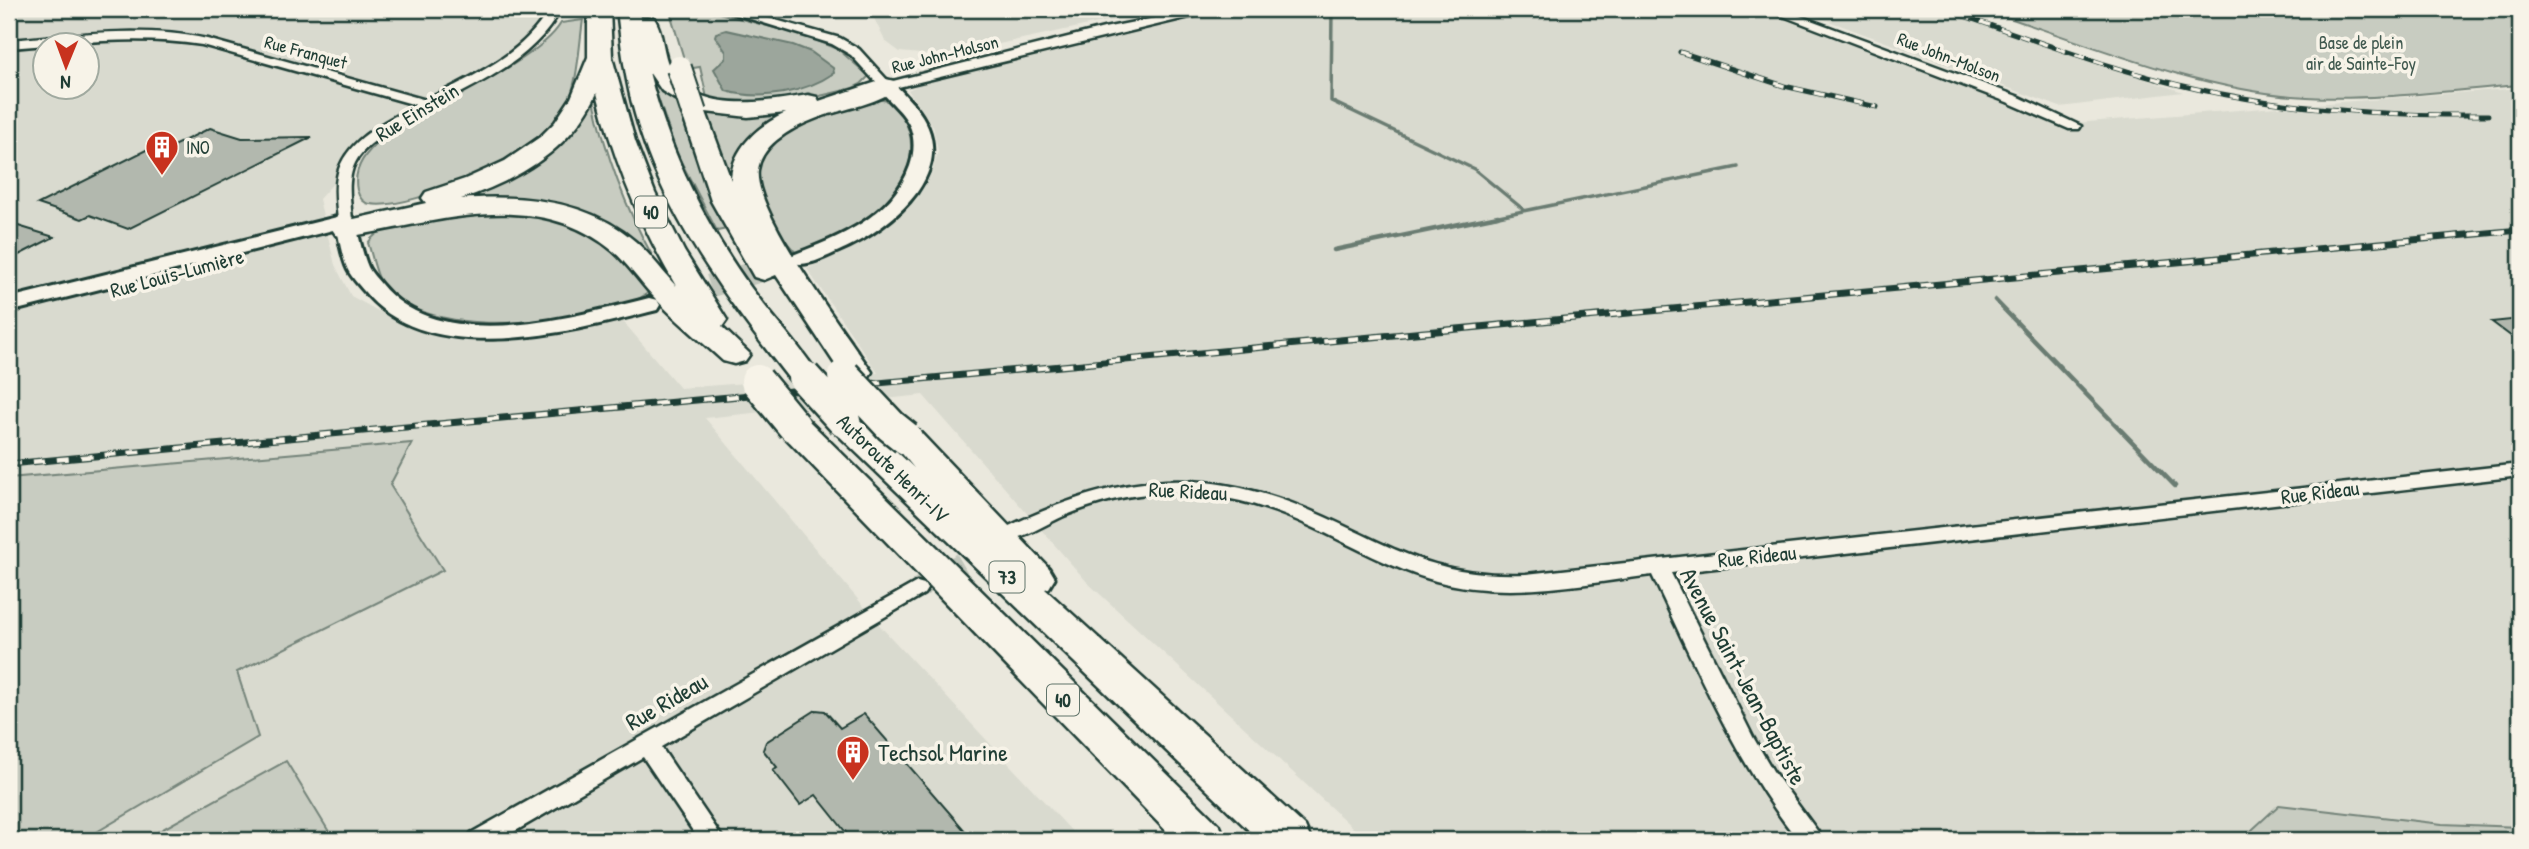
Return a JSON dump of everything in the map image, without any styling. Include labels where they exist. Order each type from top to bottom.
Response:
[{"type":"highway","name":"Autoroute Henri-IV","points":[[599,9],[600,57],[622,141],[642,193],[670,251],[734,354],[794,426],[1204,840]]},
{"type":"highway","name":"Autoroute Henri-IV","points":[[628,9],[636,75],[646,116],[663,161],[714,258],[751,311],[804,377],[844,421],[1289,840]]},
{"type":"highway","points":[[642,9],[660,72],[674,88],[701,103],[719,108],[779,108],[886,86]]},
{"type":"highway","points":[[659,9],[718,186],[741,233],[789,308],[850,374],[891,426],[906,438],[1174,731]]},
{"type":"highway","points":[[346,225],[451,193],[517,164],[550,139],[569,120],[600,57]]},
{"type":"highway","points":[[850,374],[783,265],[751,201],[744,177],[749,158],[759,144],[776,129],[816,108],[869,95],[886,86]]},
{"type":"highway","points":[[346,225],[457,207],[527,206],[556,211],[607,232],[643,263],[668,295],[734,354]]},
{"type":"street","name":"Rue Einstein","points":[[555,9],[552,21],[524,50],[381,130],[350,160],[342,189],[346,225],[365,285],[395,311],[437,327],[467,331],[520,332],[567,326],[649,305]]},
{"type":"street","points":[[724,9],[836,41],[855,52],[918,124],[923,139],[920,168],[911,187],[883,218],[859,233],[800,259]]},
{"type":"street","name":"Rue John-Molson","points":[[886,86],[1104,32],[1217,9]]},
{"type":"street","name":"Rue John-Molson","points":[[1771,9],[1999,94],[2074,126]]},
{"type":"street","name":"Rue Franquet","points":[[9,44],[117,35],[170,36],[202,42],[426,104]]},
{"type":"street","name":"Rue Louis-Lumière","points":[[9,305],[346,225]]},
{"type":"street","name":"Rue Louis-Lumière","points":[[9,317],[346,225]]},
{"type":"street","name":"Rue Rideau","points":[[1016,531],[1099,496],[1136,488],[1196,488],[1242,494],[1283,507],[1404,563],[1468,581],[1540,581],[2520,470]]},
{"type":"street","name":"Avenue Saint-Jean-Baptiste","points":[[1658,567],[1753,758],[1780,801],[1812,840]]},
{"type":"street","name":"Rue Rideau","points":[[479,840],[916,589]]},
{"type":"street","points":[[646,743],[712,840]]},
{"type":"shaded area","points":[[9,9],[555,9],[552,21],[524,50],[381,130],[319,199],[335,265],[351,296],[411,329],[454,336],[621,319],[680,388],[878,373],[807,269],[880,232],[916,200],[932,173],[938,151],[933,126],[908,90],[926,81],[1231,9],[1777,9],[2075,123],[2520,88],[2520,840],[1366,840],[1088,583],[923,395],[705,418],[882,628],[1080,840],[9,840]]},
{"type":"shaded area","points":[[894,9],[1164,9],[942,56],[900,52],[885,41],[873,16]]},
{"type":"shaded area","points":[[1797,9],[1937,9],[2183,92],[2060,107]]},
{"type":"shaded area","points":[[726,30],[793,45],[811,52],[833,68],[834,73],[810,86],[782,93],[754,95],[726,91],[714,69],[726,58],[726,52],[715,36],[716,33]]},
{"type":"green space","points":[[669,9],[704,9],[805,36],[838,49],[869,76],[853,88],[780,103],[743,104],[707,98],[700,67],[687,69]]},
{"type":"green space","name":"Base de plein air de Sainte-Foy","points":[[1983,9],[2520,9],[2520,85],[2359,98],[2267,93],[2226,86],[2143,64]]},
{"type":"green space","points":[[583,20],[575,78],[569,100],[552,125],[531,142],[476,174],[417,198],[391,204],[370,204],[361,199],[356,181],[359,166],[367,153],[384,136],[506,69],[549,38],[561,23]]},
{"type":"green space","points":[[656,76],[679,98],[694,152],[711,198],[727,229],[717,231],[677,154],[651,77]]},
{"type":"green space","points":[[871,98],[888,101],[902,116],[908,129],[911,149],[907,170],[899,188],[887,204],[854,228],[797,254],[775,229],[757,198],[758,153],[792,124]]},
{"type":"green space","points":[[594,100],[618,181],[653,257],[646,259],[610,228],[458,204],[452,198],[479,188],[587,101]]},
{"type":"green space","points":[[801,106],[766,129],[742,215],[702,107]]},
{"type":"green space","points":[[523,212],[573,225],[611,248],[649,292],[623,304],[544,320],[487,323],[459,321],[408,305],[384,287],[375,268],[368,243],[379,232],[396,224],[440,215]]},
{"type":"green space","points":[[412,443],[390,485],[443,570],[237,672],[258,737],[83,840],[9,840],[9,478]]},
{"type":"green space","points":[[286,761],[334,840],[143,840]]},
{"type":"green space","points":[[2279,805],[2442,824],[2520,827],[2520,840],[2241,840]]},
{"type":"building","name":"INO","points":[[210,128],[242,138],[312,137],[128,229],[90,215],[82,219],[38,204],[152,147],[165,150]]},
{"type":"building","points":[[15,225],[54,237],[9,260],[9,228]]},
{"type":"building","points":[[2520,319],[2520,343],[2492,322]]},
{"type":"building","name":"Techsol Marine","points":[[816,710],[825,711],[840,728],[864,714],[973,840],[852,840],[816,795],[800,805],[773,770],[777,767],[763,750],[766,742]]},
{"type":"waterway","points":[[1332,9],[1331,101],[1474,169],[1524,210]]},
{"type":"waterway","points":[[1489,218],[1738,167]]},
{"type":"waterway","points":[[1334,250],[1498,216]]},
{"type":"waterway","points":[[1995,300],[2175,486]]},
{"type":"tunnel","points":[[677,296],[782,264]]},
{"type":"tunnel","points":[[917,589],[986,549]]},
{"type":"railway","points":[[1943,9],[2132,72],[2197,89],[2305,107],[2415,114],[2488,115]]},
{"type":"railway","points":[[1680,52],[1784,86],[1877,107]]},
{"type":"railway","points":[[9,464],[2520,230]]},
{"type":"place","name":"INO","points":[[162,177]]},
{"type":"place","name":"Techsol Marine","points":[[853,782]]}]
